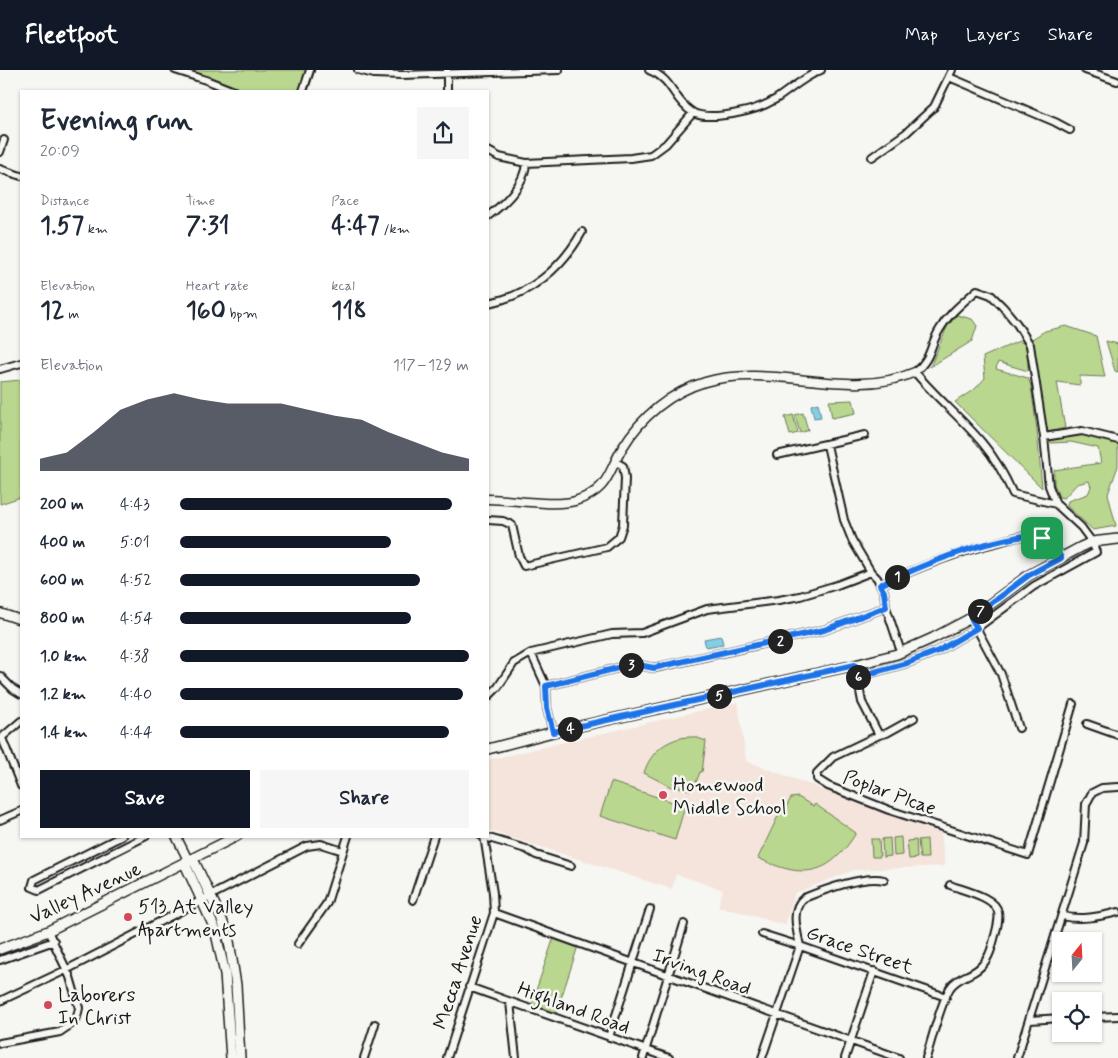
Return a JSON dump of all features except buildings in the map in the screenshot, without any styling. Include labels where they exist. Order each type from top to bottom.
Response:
[{"type":"main road","points":[[489,749],[553,732],[855,665],[901,652],[947,632],[971,618],[1029,575],[1061,558],[1092,542],[1118,539]]},
{"type":"main road","name":"Valley Avenue","points":[[0,949],[48,931],[189,862],[233,838]]},
{"type":"main road","points":[[189,862],[211,896],[222,920],[234,964],[240,1058]]},
{"type":"main road","points":[[189,862],[202,900],[215,929],[225,974],[230,1058]]},
{"type":"street","points":[[175,70],[231,90]]},
{"type":"street","points":[[303,90],[310,70]]},
{"type":"street","points":[[358,70],[374,74],[402,75],[446,72],[558,70]]},
{"type":"street","points":[[649,70],[659,74],[669,83],[680,102],[693,113],[702,116],[737,114],[750,110],[774,100],[807,76],[821,70]]},
{"type":"street","points":[[872,157],[906,133],[934,107],[952,70]]},
{"type":"street","points":[[1085,70],[1116,81]]},
{"type":"street","points":[[446,72],[446,90]]},
{"type":"street","points":[[949,77],[1070,130]]},
{"type":"street","points":[[489,152],[499,157],[526,163],[630,158],[651,155],[666,144],[693,113]]},
{"type":"street","points":[[0,152],[4,140]]},
{"type":"street","points":[[489,215],[499,208],[513,192],[526,170],[526,163]]},
{"type":"street","points":[[0,168],[20,176]]},
{"type":"street","points":[[489,303],[523,292],[542,280],[558,266],[582,232]]},
{"type":"street","points":[[489,499],[558,503],[573,502],[589,496],[600,488],[609,477],[623,447],[639,425],[651,413],[675,396],[704,382],[730,377],[751,376],[866,383],[899,379],[916,372],[926,363],[938,331],[947,317],[977,290],[991,295],[1003,306],[1030,345],[1044,437],[1049,486],[1056,504],[1081,527],[1092,542],[1096,552],[1034,586],[977,628],[930,654],[907,663],[857,677]]},
{"type":"street","points":[[0,369],[20,363]]},
{"type":"street","points":[[916,372],[938,398],[984,445],[1003,474],[1013,494],[1056,504]]},
{"type":"street","points":[[1044,437],[1082,431],[1118,440]]},
{"type":"street","points":[[778,455],[866,435]]},
{"type":"street","points":[[827,445],[844,520],[852,540],[884,592],[886,607],[901,652]]},
{"type":"street","points":[[489,520],[503,521],[512,526],[519,556],[524,566],[607,546],[619,537],[623,524],[625,478],[623,466],[616,462]]},
{"type":"street","points":[[880,585],[914,569],[956,553],[1024,536],[1037,536],[1047,540],[1054,546],[1061,558]]},
{"type":"street","points":[[489,696],[498,687],[514,663],[531,653],[612,634],[642,633],[707,609],[800,596],[871,572]]},
{"type":"street","points":[[546,686],[634,664],[654,668],[789,639],[824,630],[886,607]]},
{"type":"street","points":[[0,613],[20,620]]},
{"type":"street","points":[[971,618],[1001,674],[1019,728]]},
{"type":"street","points":[[531,653],[546,686],[547,708],[553,732]]},
{"type":"street","points":[[855,665],[862,702],[879,735],[887,734],[914,718]]},
{"type":"street","points":[[0,676],[20,693]]},
{"type":"street","name":"Poplar Plcae","points":[[879,735],[833,757],[817,772],[817,779],[828,786],[889,810],[1028,855],[1073,704]]},
{"type":"street","points":[[20,722],[1,739],[20,784]]},
{"type":"street","points":[[1087,724],[1118,734]]},
{"type":"street","points":[[1017,1058],[1063,916],[1084,843],[1085,811],[1089,798],[1092,793],[1102,788],[1118,787]]},
{"type":"street","points":[[0,820],[20,811]]},
{"type":"street","points":[[118,838],[34,880],[32,886],[39,890],[142,838]]},
{"type":"street","points":[[177,838],[189,862]]},
{"type":"street","points":[[298,944],[327,903],[347,838]]},
{"type":"street","points":[[413,900],[433,838]]},
{"type":"street","name":"Mecca Avenue","points":[[447,1058],[494,913],[493,893],[483,838]]},
{"type":"street","points":[[489,838],[571,866]]},
{"type":"street","points":[[0,1001],[66,970],[307,846],[321,844],[343,851]]},
{"type":"street","points":[[762,1058],[800,946],[796,910],[799,902],[804,898],[865,879],[876,878],[884,880]]},
{"type":"street","points":[[926,1058],[949,990],[957,980],[978,969],[986,962],[991,952],[999,913],[996,907],[984,897],[950,885]]},
{"type":"street","points":[[609,1037],[650,909]]},
{"type":"street","points":[[1063,916],[1077,918],[1104,916],[1118,912]]},
{"type":"street","name":"Irving Road","points":[[494,913],[899,1058]]},
{"type":"street","points":[[643,1058],[684,924]]},
{"type":"street","points":[[0,1043],[60,1032],[73,1023],[77,1017],[78,1008],[70,977],[48,931]]},
{"type":"street","name":"Grace Street","points":[[762,934],[946,997]]},
{"type":"street","points":[[0,960],[54,941]]},
{"type":"street","points":[[845,1058],[874,971]]},
{"type":"street","name":"Highland Road","points":[[469,987],[669,1058]]},
{"type":"street","points":[[510,1002],[516,1058]]},
{"type":"street","points":[[1102,1017],[1118,1016]]},
{"type":"street","points":[[1030,1020],[1052,1019]]},
{"type":"street","points":[[364,1058],[375,1024]]},
{"type":"shaded area","name":"Homewood Middle School","points":[[738,702],[746,761],[941,833],[945,866],[854,870],[795,893],[785,925],[718,906],[723,890],[676,874],[672,889],[489,830],[489,760]]},
{"type":"green space","points":[[185,70],[315,70],[308,90],[243,90]]},
{"type":"green space","points":[[957,315],[972,319],[977,326],[972,341],[930,367],[947,327]]},
{"type":"green space","points":[[1066,326],[1096,336],[1105,377],[1080,376],[1080,385],[1057,382],[1065,428],[1048,432],[1043,412],[1032,339],[1045,331]]},
{"type":"green space","points":[[1019,341],[1025,344],[1028,356],[1028,371],[998,362],[996,369],[1028,378],[1031,386],[1037,430],[1042,488],[955,402],[976,388],[985,378],[983,357]]},
{"type":"green space","points":[[1106,341],[1118,344],[1118,372],[1115,371]]},
{"type":"green space","points":[[20,380],[20,497],[0,504],[0,382]]},
{"type":"green space","points":[[853,400],[856,413],[832,418],[829,401]]},
{"type":"green space","points":[[803,413],[808,430],[800,433],[795,415]]},
{"type":"green space","points":[[793,415],[798,433],[790,435],[785,417]]},
{"type":"green space","points":[[1079,434],[1118,444],[1118,466],[1108,494],[1116,526],[1093,530],[1067,506],[1068,501],[1088,494],[1091,487],[1089,481],[1077,484],[1064,498],[1059,497],[1054,484],[1054,470],[1101,463],[1098,448],[1071,442],[1051,443],[1049,439]]},
{"type":"green space","points":[[695,737],[706,741],[702,772],[700,772],[694,788],[690,790],[674,786],[673,788],[644,773],[650,759],[659,749],[671,741]]},
{"type":"green space","points":[[611,782],[685,806],[675,840],[600,816]]},
{"type":"green space","points":[[798,797],[813,806],[815,804],[856,833],[846,848],[835,858],[825,866],[813,870],[788,869],[758,858],[780,812],[783,813],[791,798]]},
{"type":"green space","points":[[901,837],[902,855],[894,856],[893,838]]},
{"type":"green space","points":[[890,838],[891,856],[883,857],[882,839]]},
{"type":"green space","points":[[871,839],[879,839],[880,857],[872,857]]},
{"type":"green space","points":[[927,839],[928,858],[920,858],[918,840]]},
{"type":"green space","points":[[916,840],[917,858],[909,859],[907,841]]},
{"type":"green space","points":[[554,937],[578,946],[556,1014],[531,1005]]},
{"type":"water","points":[[818,403],[821,417],[814,418],[811,405]]},
{"type":"water","points":[[721,636],[723,644],[706,647],[704,639]]},
{"type":"place","name":"Homewood Middle School","points":[[663,795]]},
{"type":"place","name":"513 At Valley Apartments","points":[[128,917]]},
{"type":"place","name":"Laborers In Christ","points":[[48,1005]]},
{"type":"route","points":[[1024,536],[1042,538],[1054,546],[1061,558],[1029,575],[996,599],[971,618],[977,628],[938,651],[907,663],[857,677],[855,665],[616,720],[553,732],[547,708],[546,686],[634,664],[654,668],[824,630],[886,607],[884,592],[880,585],[914,569],[956,553],[1010,539],[1024,536]]}]
